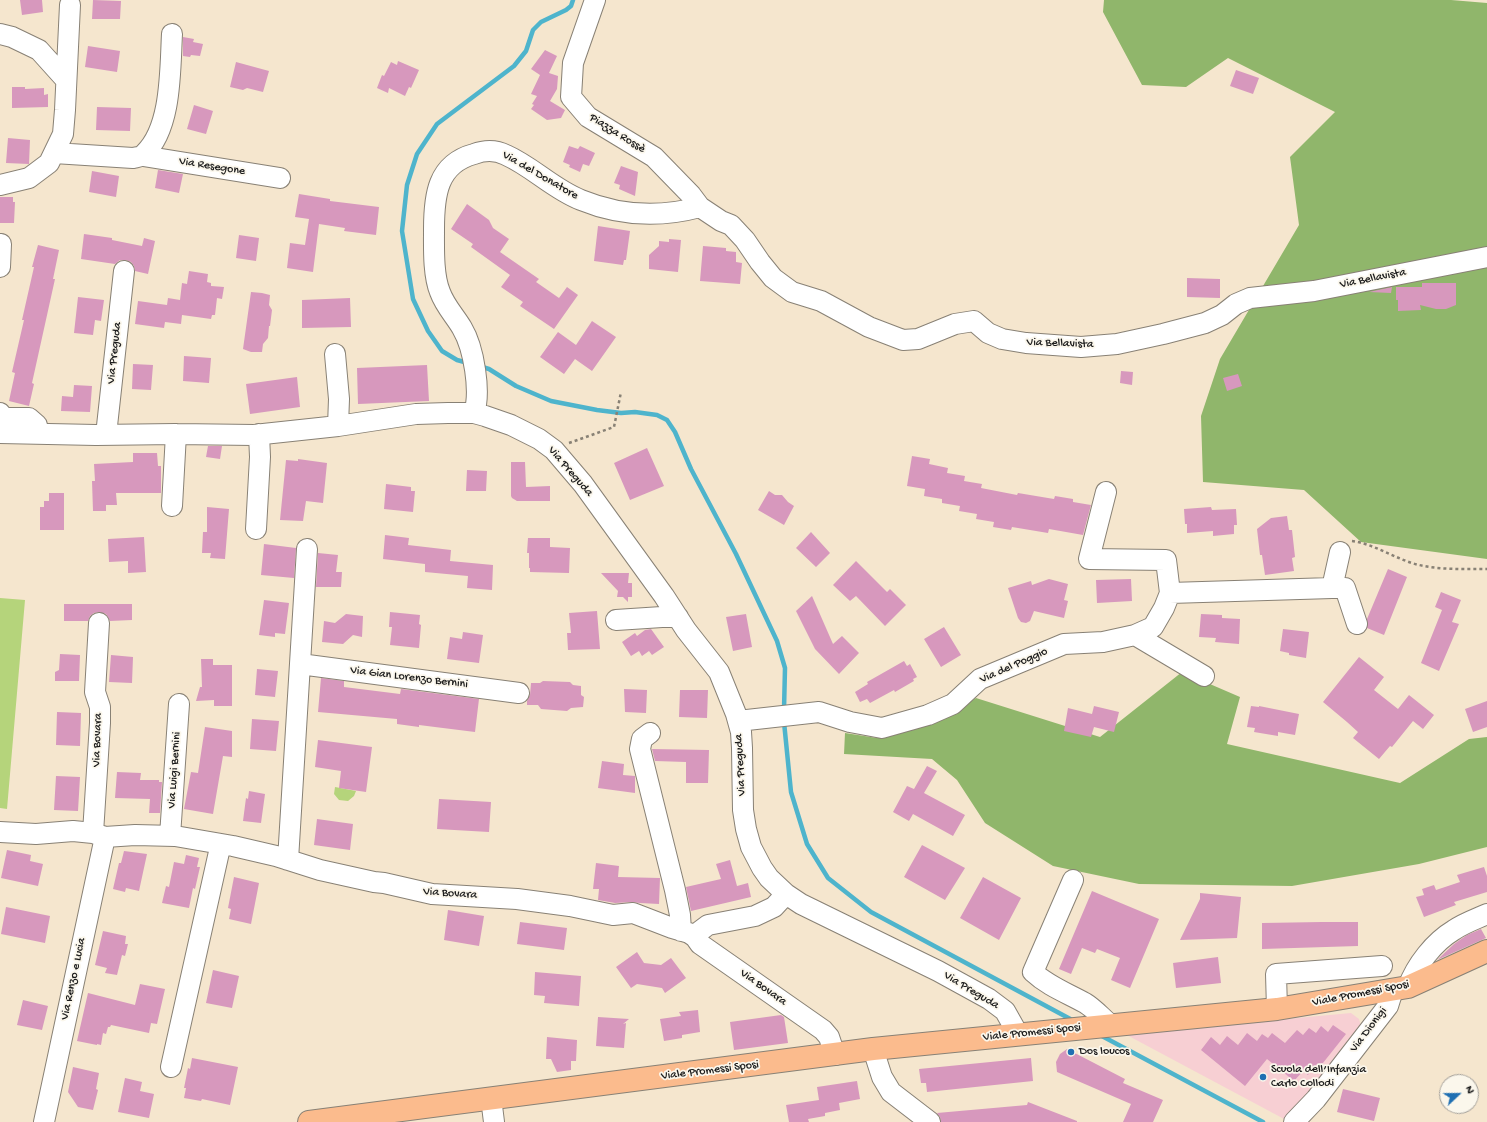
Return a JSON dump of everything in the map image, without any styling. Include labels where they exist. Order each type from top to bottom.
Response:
[{"type":"main road","name":"Viale Promessi Sposi","points":[[309,1122],[873,1049],[1277,1009],[1401,988],[1487,951]]},
{"type":"street","name":"Piazza Rossè","points":[[595,0],[573,63],[571,97],[588,117],[654,157],[691,195],[700,207]]},
{"type":"street","points":[[0,186],[29,178],[49,163],[63,134],[70,5]]},
{"type":"street","points":[[0,34],[12,37],[39,50],[66,80]]},
{"type":"street","points":[[144,156],[159,135],[169,90],[172,34]]},
{"type":"street","name":"Via del Donatore","points":[[474,413],[476,406],[476,378],[472,352],[463,329],[447,307],[440,292],[434,251],[434,208],[438,188],[446,172],[457,161],[469,155],[486,151],[506,154],[565,193],[603,208],[629,214],[683,212],[700,207]]},
{"type":"street","name":"Via Resegone","points":[[54,153],[133,158],[144,156],[280,178]]},
{"type":"street","name":"Via Bellavista","points":[[700,207],[720,221],[731,225],[745,240],[773,278],[792,292],[821,301],[869,327],[903,340],[918,339],[955,324],[974,321],[988,333],[1002,339],[1026,343],[1081,347],[1117,344],[1205,323],[1222,315],[1236,304],[1250,298],[1314,291],[1487,258]]},
{"type":"street","points":[[0,267],[1,244]]},
{"type":"street","name":"Via Preguda","points":[[106,435],[124,271]]},
{"type":"street","points":[[335,354],[339,399],[338,426]]},
{"type":"street","points":[[0,413],[3,418],[29,418],[37,425],[38,434]]},
{"type":"street","name":"Via Preguda","points":[[0,433],[106,435],[259,434],[338,426],[416,414],[474,413],[512,425],[539,439],[553,449],[583,484],[686,630],[719,672],[738,721],[742,748],[743,810],[749,841],[753,853],[769,878],[786,894],[801,904],[938,971],[989,999],[1005,1011],[1014,1027],[1016,1036]]},
{"type":"street","points":[[172,506],[176,434]]},
{"type":"street","points":[[256,529],[260,458],[259,434]]},
{"type":"street","name":"Via del Poggio","points":[[738,721],[819,712],[850,722],[882,728],[928,715],[953,704],[980,679],[1064,644],[1103,642],[1135,635],[1152,626],[1164,608],[1170,592],[1166,560],[1089,559],[1106,492]]},
{"type":"street","points":[[288,860],[307,549]]},
{"type":"street","points":[[1332,588],[1340,552]]},
{"type":"street","points":[[1170,592],[1345,588],[1357,624]]},
{"type":"street","points":[[616,620],[678,617]]},
{"type":"street","name":"Via Bovara","points":[[99,623],[95,692],[100,707],[99,835]]},
{"type":"street","points":[[1135,635],[1204,676]]},
{"type":"street","name":"Via Gian Lorenzo Bernini","points":[[300,664],[519,692]]},
{"type":"street","name":"Via Luigi Bernini","points":[[170,836],[179,704]]},
{"type":"street","points":[[650,733],[642,739],[640,749],[680,915],[688,934],[700,931],[708,925],[755,916],[774,907],[786,894]]},
{"type":"street","name":"Via Bovara","points":[[0,832],[36,834],[73,831],[99,835],[170,836],[222,845],[288,860],[320,870],[374,882],[384,882],[432,894],[517,899],[570,906],[613,915],[633,913],[688,934],[823,1030],[829,1037],[835,1055]]},
{"type":"street","name":"Via Renzo e Lucia","points":[[44,1122],[99,835]]},
{"type":"street","points":[[171,1067],[219,852],[222,845]]},
{"type":"street","name":"Viale Promessi Sposi","points":[[1073,880],[1033,972],[1058,990],[1086,1004],[1106,1026]]},
{"type":"street","name":"Via Dionigi","points":[[1294,1122],[1316,1099],[1401,988],[1410,981],[1427,954],[1438,942],[1453,930],[1487,914]]},
{"type":"street","name":"Viale Promessi Sposi","points":[[1277,1009],[1276,974],[1382,966]]},
{"type":"street","points":[[873,1049],[875,1060],[882,1077],[891,1092],[930,1122]]},
{"type":"street","points":[[491,1098],[494,1122]]},
{"type":"path","points":[[553,449],[614,427],[621,392]]},
{"type":"path","points":[[1340,552],[1342,543],[1353,540],[1418,565],[1455,570],[1487,569]]},
{"type":"shaded area","name":"Scuola dell’Infanzia Carlo Collodi","points":[[1351,1013],[1359,1019],[1361,1026],[1286,1120],[1125,1034]]},
{"type":"green space","points":[[1104,0],[1451,0],[1487,3],[1487,559],[1361,542],[1304,490],[1203,482],[1201,416],[1220,359],[1299,225],[1290,157],[1335,112],[1228,58],[1186,87],[1142,85],[1103,12]]},
{"type":"green space","points":[[0,598],[25,600],[7,809],[0,808]]},
{"type":"green space","points":[[1182,672],[1240,697],[1227,744],[1400,783],[1469,739],[1487,737],[1487,847],[1419,864],[1292,886],[1139,884],[1053,866],[985,823],[957,780],[932,759],[844,754],[845,733],[877,738],[936,722],[976,698],[1100,737]]},
{"type":"green space","points":[[335,787],[356,791],[354,796],[348,801],[339,800],[334,794]]},
{"type":"building","points":[[20,0],[42,0],[43,12],[22,15]]},
{"type":"building","points":[[93,0],[121,1],[120,19],[92,19]]},
{"type":"building","points":[[183,37],[194,39],[193,42],[203,44],[200,56],[183,56]]},
{"type":"building","points":[[88,46],[120,51],[117,72],[85,67]]},
{"type":"building","points":[[545,50],[557,56],[549,73],[558,76],[557,89],[550,101],[565,110],[561,118],[547,120],[531,109],[537,96],[531,94],[540,75],[531,69]]},
{"type":"building","points":[[398,61],[419,70],[411,88],[409,87],[405,96],[389,88],[388,93],[377,88],[382,75],[384,76],[391,62],[397,65]]},
{"type":"building","points":[[236,62],[269,71],[263,92],[247,88],[243,90],[230,87]]},
{"type":"building","points":[[1236,70],[1259,78],[1253,94],[1230,86]]},
{"type":"building","points":[[12,87],[25,87],[25,89],[44,88],[44,95],[48,94],[48,107],[12,108]]},
{"type":"building","points":[[194,105],[213,111],[206,134],[187,129]]},
{"type":"building","points":[[97,107],[131,108],[130,131],[96,130]]},
{"type":"building","points":[[8,138],[30,140],[29,164],[6,163]]},
{"type":"building","points":[[569,146],[578,149],[580,146],[595,153],[589,166],[583,164],[580,172],[569,167],[570,165],[563,162]]},
{"type":"building","points":[[621,166],[638,172],[635,196],[619,189],[620,185],[614,183]]},
{"type":"building","points":[[158,170],[183,174],[179,193],[155,188]]},
{"type":"building","points":[[92,171],[119,176],[116,197],[89,192]]},
{"type":"building","points":[[299,194],[330,199],[330,201],[379,207],[376,235],[344,231],[345,228],[319,224],[313,272],[287,268],[290,243],[305,245],[309,219],[295,217]]},
{"type":"building","points":[[0,197],[13,197],[13,202],[15,202],[14,223],[0,223]]},
{"type":"building","points":[[467,204],[489,220],[493,228],[509,239],[500,252],[539,279],[536,282],[559,298],[567,287],[578,295],[554,329],[520,306],[523,302],[501,287],[510,275],[471,247],[473,244],[451,229]]},
{"type":"building","points":[[598,226],[630,231],[626,260],[624,260],[623,265],[594,261]]},
{"type":"building","points":[[84,234],[112,238],[112,240],[142,246],[144,238],[155,241],[148,274],[135,271],[131,262],[126,260],[120,260],[115,264],[81,259]]},
{"type":"building","points":[[239,235],[259,238],[256,261],[236,258]]},
{"type":"building","points":[[669,239],[681,240],[678,272],[649,269],[649,255],[659,246],[659,241],[669,242]]},
{"type":"building","points":[[38,245],[59,250],[53,279],[55,279],[32,383],[34,384],[29,406],[9,401],[15,373],[12,372],[24,320],[22,320],[34,267],[32,267]]},
{"type":"building","points":[[703,246],[726,248],[726,251],[736,252],[736,262],[742,263],[740,284],[700,281]]},
{"type":"building","points":[[189,271],[208,274],[207,282],[211,283],[211,286],[224,287],[222,299],[217,298],[215,315],[212,315],[211,319],[182,315],[181,324],[165,322],[164,328],[135,324],[138,301],[167,305],[168,298],[180,300],[182,283],[187,284]]},
{"type":"building","points":[[1187,278],[1220,279],[1220,298],[1187,297]]},
{"type":"building","points":[[1422,283],[1456,283],[1456,305],[1446,309],[1436,309],[1420,305],[1421,310],[1398,311],[1396,287],[1422,287]]},
{"type":"building","points":[[1392,287],[1391,293],[1369,292]]},
{"type":"building","points":[[251,292],[270,295],[269,305],[272,310],[270,326],[268,338],[263,344],[262,352],[251,352],[243,349]]},
{"type":"building","points":[[78,297],[104,300],[101,321],[95,320],[93,335],[74,333]]},
{"type":"building","points":[[350,298],[351,327],[302,328],[302,300]]},
{"type":"building","points":[[592,321],[616,337],[592,371],[575,359],[564,374],[540,357],[558,332],[576,345]]},
{"type":"building","points":[[184,356],[211,358],[209,383],[183,381]]},
{"type":"building","points":[[133,364],[153,365],[151,390],[132,389]]},
{"type":"building","points":[[427,365],[429,401],[358,404],[357,368]]},
{"type":"building","points":[[1121,371],[1133,372],[1132,385],[1120,383]]},
{"type":"building","points":[[1238,374],[1242,386],[1227,391],[1223,378]]},
{"type":"building","points":[[297,377],[300,407],[250,414],[246,384]]},
{"type":"building","points":[[74,385],[92,386],[90,412],[61,411],[62,396],[73,397]]},
{"type":"building","points":[[208,446],[222,446],[220,459],[206,457]]},
{"type":"building","points":[[647,448],[664,486],[630,500],[614,463]]},
{"type":"building","points":[[133,453],[157,453],[158,466],[161,466],[161,493],[116,493],[117,505],[106,505],[106,511],[93,511],[92,481],[95,481],[94,464],[133,462]]},
{"type":"building","points":[[912,456],[930,459],[929,464],[948,468],[947,473],[965,476],[964,481],[982,484],[981,488],[1017,495],[1018,493],[1054,499],[1055,496],[1073,499],[1073,502],[1091,505],[1083,535],[1049,529],[1048,533],[1012,527],[1011,530],[993,527],[994,522],[976,519],[977,514],[959,511],[960,506],[942,503],[942,499],[924,496],[925,489],[907,486]]},
{"type":"building","points":[[298,459],[327,463],[323,503],[306,501],[303,521],[280,520],[286,460],[298,461]]},
{"type":"building","points":[[511,462],[525,462],[526,487],[550,486],[550,501],[517,501],[512,498]]},
{"type":"building","points":[[467,470],[487,471],[486,491],[466,491]]},
{"type":"building","points":[[386,484],[411,487],[411,491],[415,491],[413,512],[384,509]]},
{"type":"building","points":[[769,491],[775,495],[782,495],[794,506],[784,525],[758,510]]},
{"type":"building","points":[[49,493],[64,493],[64,530],[40,530],[40,507],[44,507],[44,501],[49,501]]},
{"type":"building","points":[[207,507],[229,509],[225,559],[210,558],[211,553],[202,553],[203,532],[207,532]]},
{"type":"building","points":[[1211,507],[1212,510],[1236,509],[1237,525],[1234,525],[1234,534],[1213,536],[1213,531],[1187,533],[1184,509]]},
{"type":"building","points":[[1287,516],[1289,530],[1292,530],[1295,557],[1292,558],[1294,571],[1265,575],[1262,555],[1260,555],[1257,529],[1271,518]]},
{"type":"building","points":[[811,532],[830,553],[816,567],[796,548]]},
{"type":"building","points":[[385,535],[409,538],[408,545],[451,550],[450,561],[493,565],[492,590],[467,588],[468,576],[425,572],[425,564],[383,559]]},
{"type":"building","points":[[144,537],[146,572],[128,573],[128,561],[109,562],[108,539]]},
{"type":"building","points":[[528,538],[550,538],[550,547],[570,548],[569,573],[530,572],[529,553],[527,553]]},
{"type":"building","points":[[264,544],[296,548],[294,578],[261,575]]},
{"type":"building","points":[[318,553],[338,555],[336,572],[342,572],[341,587],[316,587]]},
{"type":"building","points":[[856,561],[887,592],[890,589],[906,605],[885,626],[856,596],[850,601],[833,585]]},
{"type":"building","points":[[1388,569],[1407,577],[1384,635],[1367,628],[1367,619]]},
{"type":"building","points":[[601,573],[629,573],[628,583],[632,583],[632,597],[628,597],[628,602],[623,597],[617,597],[618,591]]},
{"type":"building","points":[[1049,579],[1068,584],[1064,600],[1068,601],[1064,618],[1034,611],[1030,621],[1026,623],[1021,622],[1018,618],[1008,588],[1031,581],[1032,585]]},
{"type":"building","points":[[1131,579],[1132,601],[1097,603],[1096,580]]},
{"type":"building","points":[[1441,592],[1461,600],[1452,622],[1459,624],[1439,671],[1421,663],[1442,610],[1435,607]]},
{"type":"building","points":[[812,596],[833,644],[842,636],[859,653],[839,674],[815,649],[796,611]]},
{"type":"building","points":[[264,600],[289,603],[285,634],[275,633],[275,637],[259,635]]},
{"type":"building","points":[[64,604],[132,604],[132,620],[110,621],[106,614],[99,612],[90,616],[88,621],[64,621]]},
{"type":"building","points":[[597,611],[600,649],[568,650],[567,633],[571,633],[569,613]]},
{"type":"building","points":[[390,612],[420,615],[419,624],[421,625],[419,648],[390,645],[392,627],[389,627]]},
{"type":"building","points":[[346,614],[363,616],[362,637],[353,635],[343,644],[322,642],[324,621],[335,623]]},
{"type":"building","points":[[746,614],[752,647],[733,651],[726,617]]},
{"type":"building","points":[[1201,614],[1222,615],[1222,618],[1240,619],[1239,644],[1215,642],[1216,638],[1199,637]]},
{"type":"building","points":[[944,627],[961,655],[941,667],[924,639]]},
{"type":"building","points":[[651,629],[664,647],[652,655],[649,651],[642,656],[639,651],[631,656],[622,642],[635,633],[637,636],[645,630]]},
{"type":"building","points":[[1283,629],[1309,632],[1306,658],[1289,655],[1289,653],[1280,651]]},
{"type":"building","points":[[463,632],[483,635],[479,663],[447,659],[450,637],[462,639]]},
{"type":"building","points":[[60,654],[80,655],[79,681],[55,681],[55,672],[59,670]]},
{"type":"building","points":[[111,655],[133,657],[132,683],[109,682]]},
{"type":"building","points":[[1359,657],[1384,677],[1374,690],[1398,709],[1409,695],[1434,715],[1423,729],[1413,721],[1392,747],[1390,746],[1379,759],[1353,738],[1358,732],[1323,702]]},
{"type":"building","points":[[201,659],[213,659],[213,665],[232,665],[232,706],[214,706],[214,700],[196,701],[200,687],[202,687]]},
{"type":"building","points":[[904,661],[907,666],[910,664],[917,677],[913,679],[914,681],[895,692],[894,690],[870,703],[867,699],[860,702],[855,692],[868,684],[867,682]]},
{"type":"building","points":[[257,669],[278,671],[275,697],[255,695]]},
{"type":"building","points":[[321,678],[344,681],[344,687],[400,694],[401,689],[479,699],[475,732],[419,725],[419,727],[397,724],[397,719],[318,712]]},
{"type":"building","points":[[543,681],[570,682],[573,685],[581,686],[581,695],[584,697],[583,707],[571,708],[567,711],[541,709],[538,705],[527,705],[531,683],[540,683]]},
{"type":"building","points":[[624,689],[647,690],[646,713],[625,712]]},
{"type":"building","points":[[680,690],[708,690],[707,718],[679,717]]},
{"type":"building","points":[[1487,701],[1487,727],[1473,732],[1465,709]]},
{"type":"building","points":[[1094,706],[1119,712],[1114,732],[1094,727],[1091,737],[1064,731],[1068,708],[1092,714]]},
{"type":"building","points":[[1251,706],[1259,706],[1299,714],[1295,735],[1278,732],[1278,736],[1254,732],[1255,728],[1247,727]]},
{"type":"building","points":[[57,712],[81,713],[80,746],[56,745]]},
{"type":"building","points":[[252,719],[279,721],[276,751],[250,749]]},
{"type":"building","points":[[205,727],[232,731],[232,757],[223,756],[213,814],[184,809],[191,772],[198,773]]},
{"type":"building","points":[[318,740],[372,747],[366,792],[339,788],[341,771],[315,767]]},
{"type":"building","points":[[652,749],[709,750],[708,783],[686,783],[686,762],[655,761]]},
{"type":"building","points":[[602,761],[624,764],[623,775],[635,776],[635,793],[598,788]]},
{"type":"building","points":[[927,766],[937,771],[924,793],[965,815],[953,836],[913,814],[909,821],[893,812],[907,786],[914,789]]},
{"type":"building","points":[[117,772],[141,773],[140,780],[159,780],[159,782],[162,782],[160,813],[149,813],[150,799],[115,798]]},
{"type":"building","points":[[56,776],[80,777],[78,811],[54,810]]},
{"type":"building","points":[[249,791],[265,794],[261,823],[243,821],[246,798],[248,799]]},
{"type":"building","points":[[439,799],[491,802],[489,832],[437,829]]},
{"type":"building","points":[[317,819],[353,824],[350,850],[314,845]]},
{"type":"building","points":[[922,845],[965,868],[945,900],[904,877]]},
{"type":"building","points":[[7,850],[31,855],[30,861],[43,864],[38,886],[1,878]]},
{"type":"building","points":[[124,851],[147,854],[139,891],[126,888],[125,892],[113,889],[119,863],[121,863]]},
{"type":"building","points":[[186,855],[199,858],[197,867],[200,867],[195,889],[193,888],[189,908],[162,903],[166,886],[169,887],[174,862],[184,864]]},
{"type":"building","points":[[730,860],[737,886],[748,883],[751,897],[691,911],[686,887],[721,879],[716,864]]},
{"type":"building","points":[[596,863],[619,866],[618,877],[660,878],[659,904],[632,902],[615,903],[598,900],[599,889],[593,889]]},
{"type":"building","points":[[1484,867],[1487,876],[1487,892],[1454,902],[1456,905],[1424,917],[1416,897],[1424,895],[1422,889],[1434,885],[1436,890],[1460,882],[1457,875]]},
{"type":"building","points":[[234,877],[259,883],[251,924],[229,919],[231,909],[228,908]]},
{"type":"building","points":[[983,877],[1021,898],[999,940],[960,918]]},
{"type":"building","points":[[1092,891],[1159,919],[1130,988],[1111,980],[1120,958],[1097,949],[1095,953],[1082,948],[1071,974],[1059,969]]},
{"type":"building","points":[[1200,893],[1241,897],[1237,938],[1180,940],[1200,899]]},
{"type":"building","points":[[6,907],[50,916],[45,943],[1,934]]},
{"type":"building","points":[[448,910],[484,916],[479,946],[444,940]]},
{"type":"building","points":[[520,922],[567,928],[564,950],[517,944]]},
{"type":"building","points":[[1358,922],[1358,946],[1262,949],[1262,923]]},
{"type":"building","points":[[1481,929],[1486,938],[1437,960],[1454,944],[1467,935]]},
{"type":"building","points":[[103,931],[126,936],[125,944],[128,944],[125,956],[122,955],[117,975],[105,973],[107,968],[95,965]]},
{"type":"building","points":[[637,952],[644,963],[661,965],[671,958],[686,978],[665,993],[662,988],[637,984],[631,988],[616,967]]},
{"type":"building","points":[[1218,957],[1221,983],[1176,988],[1173,963]]},
{"type":"building","points":[[213,970],[239,976],[232,1008],[206,1003]]},
{"type":"building","points":[[535,972],[581,976],[579,1006],[544,1003],[545,996],[534,995]]},
{"type":"building","points":[[140,984],[165,989],[157,1024],[151,1023],[149,1033],[111,1025],[108,1027],[106,1034],[103,1033],[101,1045],[77,1041],[88,993],[135,1005]]},
{"type":"building","points":[[23,1000],[48,1006],[42,1030],[17,1025]]},
{"type":"building","points":[[698,1010],[700,1032],[682,1035],[682,1038],[664,1041],[660,1019],[681,1016],[679,1012]]},
{"type":"building","points":[[781,1015],[784,1017],[788,1043],[734,1050],[730,1022]]},
{"type":"building","points":[[598,1017],[629,1019],[623,1024],[626,1023],[624,1048],[596,1046]]},
{"type":"building","points":[[1333,1025],[1346,1034],[1315,1073],[1311,1070],[1308,1075],[1303,1071],[1294,1081],[1267,1059],[1245,1086],[1201,1050],[1211,1037],[1220,1045],[1227,1036],[1238,1045],[1247,1033],[1257,1041],[1262,1034],[1268,1038],[1272,1033],[1285,1043],[1297,1030],[1303,1035],[1309,1028],[1316,1033],[1321,1026],[1328,1032]]},
{"type":"building","points":[[547,1037],[577,1040],[576,1061],[571,1061],[571,1070],[557,1072],[551,1059],[546,1059]]},
{"type":"building","points":[[1067,1049],[1125,1079],[1123,1083],[1163,1100],[1153,1122],[1123,1122],[1131,1104],[1057,1072],[1056,1062],[1060,1054]]},
{"type":"building","points":[[192,1058],[238,1067],[230,1105],[202,1099],[201,1101],[184,1098],[186,1088],[184,1088],[188,1068],[190,1069]]},
{"type":"building","points":[[1031,1058],[1033,1081],[927,1092],[926,1083],[921,1083],[919,1069]]},
{"type":"building","points":[[73,1067],[99,1073],[96,1089],[98,1090],[93,1110],[78,1107],[68,1092]]},
{"type":"building","points":[[125,1078],[142,1082],[140,1091],[154,1094],[149,1118],[118,1112]]},
{"type":"building","points":[[857,1081],[860,1099],[839,1103],[840,1110],[825,1113],[825,1116],[808,1119],[809,1122],[789,1122],[786,1105],[819,1100],[817,1087]]},
{"type":"building","points":[[1343,1089],[1380,1098],[1374,1121],[1337,1112]]},
{"type":"building","points":[[1028,1102],[1077,1122],[941,1122],[937,1113],[1027,1105]]},
{"type":"waterway","points":[[468,363],[457,360],[442,351],[428,331],[413,299],[402,231],[407,185],[417,154],[437,124],[514,66],[526,51],[533,30],[541,22],[566,10],[571,6],[573,0]]},
{"type":"waterway","points":[[479,366],[489,369],[516,386],[551,401],[597,410],[657,415],[667,420],[675,432],[691,469],[736,554],[777,641],[785,668],[784,710]]},
{"type":"waterway","points":[[784,722],[791,792],[807,844],[828,878],[871,912],[1074,1021]]},
{"type":"waterway","points":[[1100,1035],[1263,1122]]},
{"type":"place","name":"Dos loucos","points":[[1071,1052]]},
{"type":"place","name":"Scuola dell’Infanzia Carlo Collodi","points":[[1263,1077]]}]
